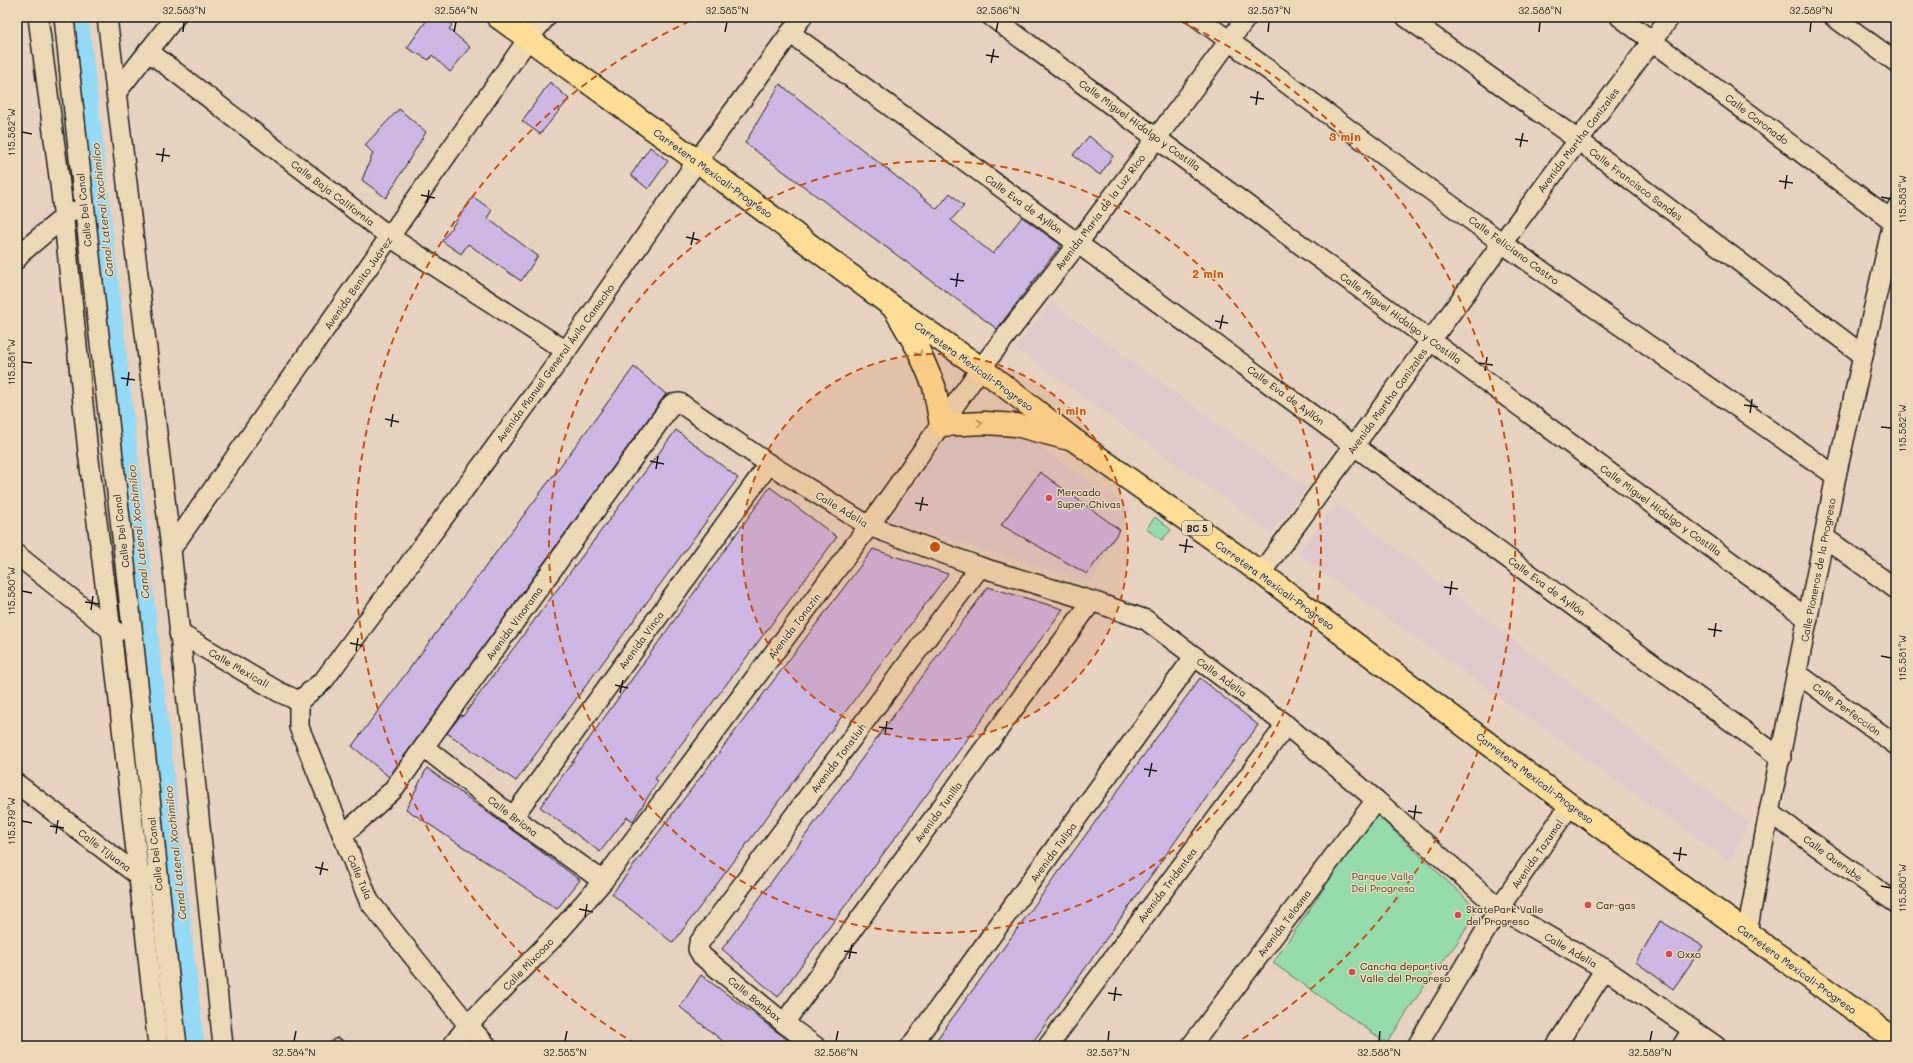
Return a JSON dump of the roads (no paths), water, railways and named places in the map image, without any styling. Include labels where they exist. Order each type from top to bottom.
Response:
[{"type":"main road","name":"Carretera Mexicali-Progreso","points":[[498,17],[697,161],[893,307],[981,368],[1074,440],[1261,573],[1570,805],[1896,1040]]},
{"type":"main road","points":[[893,307],[918,349],[934,386],[941,425],[985,423],[1016,425],[1074,440]]},
{"type":"street","points":[[38,17],[64,217],[88,452],[111,630],[148,878],[158,1046]]},
{"type":"street","name":"Calle Del Canal","points":[[64,17],[82,202],[133,638],[148,878],[177,1046]]},
{"type":"street","points":[[107,17],[171,549],[223,1046]]},
{"type":"street","points":[[116,93],[175,17]]},
{"type":"street","name":"Avenida Benito Juárez","points":[[171,549],[528,39],[546,17]]},
{"type":"street","name":"Avenida Manuel General Ávila Camacho","points":[[299,701],[324,680],[566,351],[697,161],[802,17]]},
{"type":"street","name":"Calle Miguel Hidalgo y Costilla","points":[[992,17],[1432,340],[1808,619]]},
{"type":"street","name":"Calle Feliciano Castro","points":[[1197,17],[1502,243],[1836,476]]},
{"type":"street","name":"Avenida María de la Luz Rico","points":[[981,368],[1078,243],[1247,17]]},
{"type":"street","name":"Calle Francisco Sandes","points":[[1406,17],[1578,140],[1863,355]]},
{"type":"street","name":"Calle Coronado","points":[[1620,17],[1895,215]]},
{"type":"street","name":"Avenida Martha Canizales","points":[[1261,573],[1502,243],[1670,17]]},
{"type":"street","points":[[1834,17],[1896,62]]},
{"type":"street","name":"Calle Eva de Ayllón","points":[[790,33],[1781,758]]},
{"type":"street","name":"Calle Baja California","points":[[148,51],[390,237],[566,351]]},
{"type":"street","points":[[18,254],[82,202]]},
{"type":"street","name":"Calle Pioneros de la Progreso","points":[[1748,933],[1769,812],[1798,674],[1836,476],[1895,215]]},
{"type":"street","name":"Avenida Tonazin","points":[[603,881],[869,526],[981,368]]},
{"type":"street","name":"Calle Adelia","points":[[675,403],[680,403],[769,464],[869,526],[980,567],[1146,620],[1286,725],[1376,800],[1499,908],[1605,969],[1716,1046]]},
{"type":"street","name":"Avenida Vinorama","points":[[343,835],[392,791],[425,748],[672,404],[675,403]]},
{"type":"street","name":"Avenida Vinca","points":[[513,817],[769,464]]},
{"type":"street","points":[[1824,537],[1896,589]]},
{"type":"street","points":[[17,555],[111,630],[133,638]]},
{"type":"street","name":"Avenida Tonatiuh","points":[[698,949],[699,943],[980,567]]},
{"type":"street","name":"Avenida Tunilla","points":[[784,1023],[1092,602]]},
{"type":"street","name":"Calle Mexicali","points":[[179,633],[279,692],[299,701]]},
{"type":"street","name":"Avenida Tulipa","points":[[911,1046],[1194,657]]},
{"type":"street","name":"Calle Perfección","points":[[1798,674],[1896,745]]},
{"type":"street","name":"Calle Tula","points":[[299,701],[299,727],[369,901],[468,1025],[487,1046]]},
{"type":"street","name":"Avenida Tridentea","points":[[1048,1046],[1286,725]]},
{"type":"street","name":"Calle Briona","points":[[425,748],[513,817],[603,881]]},
{"type":"street","name":"Calle Tijuana","points":[[17,784],[148,878]]},
{"type":"street","name":"Avenida Telosma","points":[[1192,1046],[1376,800]]},
{"type":"street","name":"Avenida Tazumal","points":[[1416,1046],[1499,908],[1570,805]]},
{"type":"street","name":"Calle Querube","points":[[1769,812],[1896,903]]},
{"type":"street","name":"Calle Mixcoac","points":[[452,1046],[468,1025],[556,935],[603,881]]},
{"type":"street","name":"Calle Bombax","points":[[698,949],[702,956],[784,1023],[815,1046]]},
{"type":"street","points":[[1556,1046],[1605,969]]},
{"type":"street","points":[[1682,1046],[1692,1030]]},
{"type":"waterway","name":"Canal Lateral Xochimilco","points":[[80,17],[196,1046]]},
{"type":"place","name":"Mercado Super Chivas","points":[[1049,498]]},
{"type":"place","name":"Car-gas","points":[[1588,905]]},
{"type":"place","name":"SkatePark Valle del Progreso","points":[[1458,915]]},
{"type":"place","name":"Oxxo","points":[[1669,954]]},
{"type":"place","name":"Cancha deportiva Valle del Progreso","points":[[1352,972]]},
{"type":"park label","name":"Parque Valle Del Progreso","points":[[1383,882]]}]
